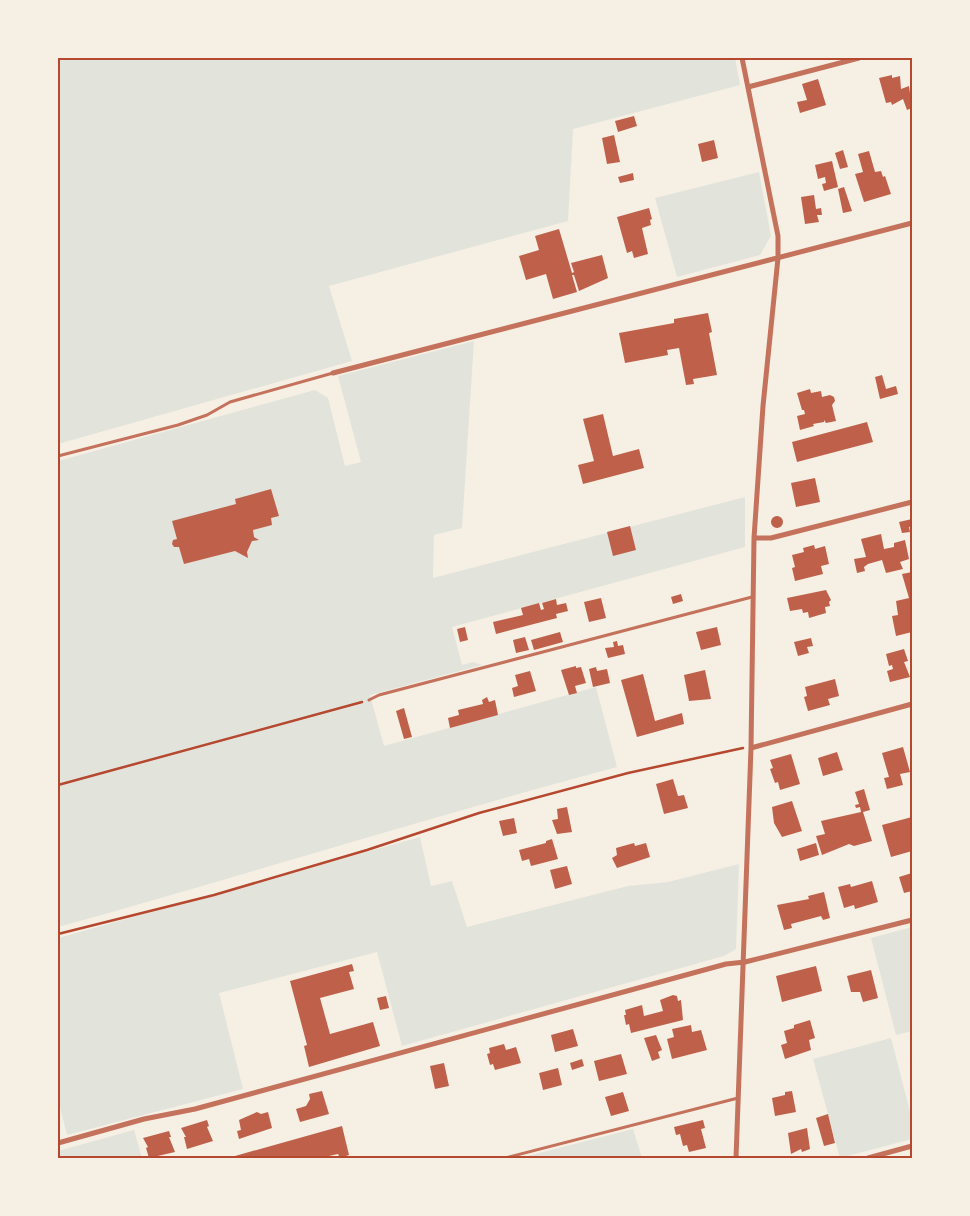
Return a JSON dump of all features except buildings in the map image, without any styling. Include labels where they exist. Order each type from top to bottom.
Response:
[{"type":"street","points":[[736,1158],[745,962],[754,538],[763,406],[778,258],[778,236],[742,58]]},
{"type":"street","points":[[748,87],[859,58]]},
{"type":"street","points":[[333,373],[912,223]]},
{"type":"street","points":[[754,538],[771,538],[912,502]]},
{"type":"street","points":[[751,748],[912,704]]},
{"type":"street","points":[[58,1143],[144,1119],[251,1094],[726,964],[745,962],[912,920]]},
{"type":"street","points":[[868,1158],[912,1146]]},
{"type":"lane","points":[[58,456],[178,425],[207,415],[230,402],[333,373]]},
{"type":"lane","points":[[368,700],[380,695],[752,597]]},
{"type":"lane","points":[[505,1158],[738,1098]]},
{"type":"path","points":[[58,785],[368,700]]},
{"type":"path","points":[[58,934],[214,895],[367,850],[479,813],[628,773],[731,750],[751,748]]},
{"type":"shaded area","points":[[58,58],[735,58],[740,85],[573,129],[568,221],[329,286],[352,361],[58,444]]},
{"type":"shaded area","points":[[759,172],[771,236],[760,255],[677,277],[655,198]]},
{"type":"shaded area","points":[[474,341],[462,528],[434,535],[433,578],[745,497],[745,547],[452,627],[462,665],[473,662],[482,665],[370,695],[384,746],[596,687],[617,767],[58,927],[58,461],[315,390],[328,398],[345,466],[361,462],[338,376]]},
{"type":"shaded area","points":[[420,837],[431,886],[452,881],[467,927],[628,886],[668,882],[739,864],[736,949],[724,956],[402,1046],[377,952],[219,993],[243,1089],[67,1135],[58,1099],[58,938]]},
{"type":"shaded area","points":[[912,927],[912,1031],[896,1035],[871,938]]},
{"type":"shaded area","points":[[891,1038],[912,1119],[912,1139],[840,1158],[813,1059]]},
{"type":"shaded area","points":[[633,1129],[642,1158],[520,1158]]},
{"type":"shaded area","points":[[134,1130],[142,1158],[58,1158],[58,1151]]}]
